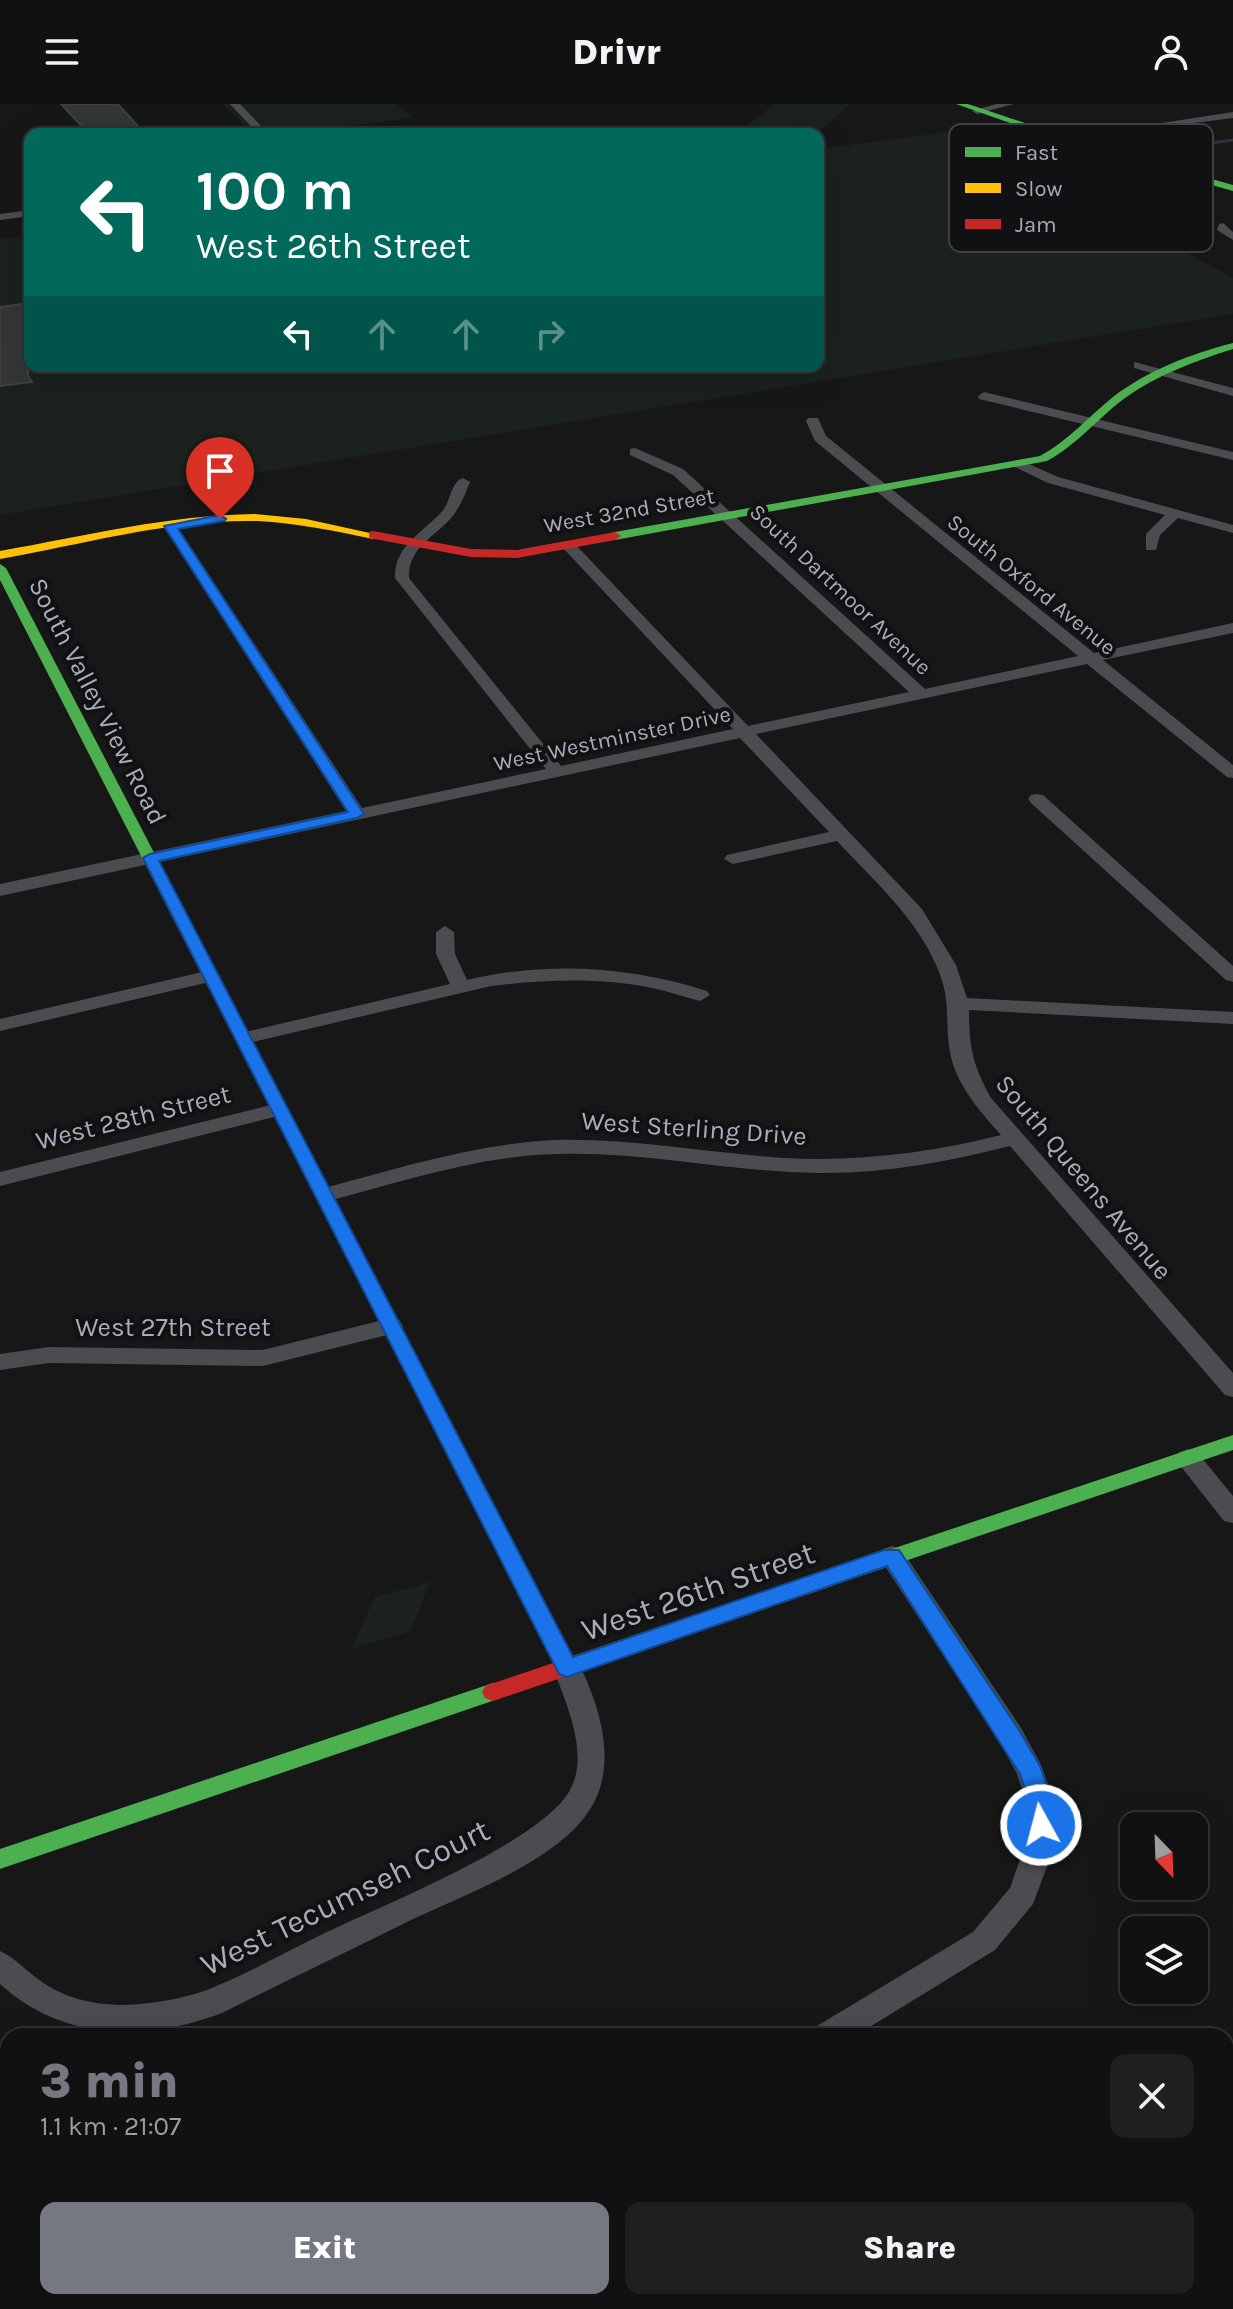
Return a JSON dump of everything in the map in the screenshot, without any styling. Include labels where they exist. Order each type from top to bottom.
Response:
[{"type":"street","points":[[235,104],[258,128]]},
{"type":"street","points":[[969,107],[1009,104]]},
{"type":"street","points":[[969,107],[1022,124]]},
{"type":"street","points":[[1162,124],[1233,115]]},
{"type":"street","points":[[1213,183],[1233,188]]},
{"type":"street","points":[[0,217],[24,214]]},
{"type":"street","points":[[1223,226],[1223,230],[1233,237]]},
{"type":"street","name":"West 32nd Street","points":[[0,555],[170,526],[257,518],[294,521],[415,544],[492,554],[517,554],[1020,464],[1062,451],[1118,399],[1161,372],[1233,346]]},
{"type":"street","points":[[1138,365],[1233,392]]},
{"type":"street","points":[[984,396],[1233,456]]},
{"type":"street","name":"South Oxford Avenue","points":[[813,421],[820,438],[880,489],[1233,773]]},
{"type":"street","name":"South Dartmoor Avenue","points":[[635,452],[678,472],[922,695]]},
{"type":"street","points":[[1020,464],[1053,480],[1233,529]]},
{"type":"street","points":[[463,482],[452,507],[415,544],[400,571],[406,585],[557,772]]},
{"type":"street","points":[[1151,547],[1153,534],[1176,512]]},
{"type":"street","points":[[170,526],[357,814]]},
{"type":"street","name":"South Queens Avenue","points":[[568,545],[915,913],[946,965],[959,1004],[959,1045],[964,1068],[982,1101],[1233,1389]]},
{"type":"street","name":"South Valley View Road","points":[[0,568],[567,1668]]},
{"type":"street","name":"West Westminster Drive","points":[[0,890],[1233,628]]},
{"type":"street","points":[[1037,799],[1233,976]]},
{"type":"street","points":[[733,859],[841,835]]},
{"type":"street","points":[[445,932],[443,942],[447,962],[462,987]]},
{"type":"street","points":[[0,1025],[211,976]]},
{"type":"street","points":[[244,1038],[462,987],[518,977],[585,976],[659,983],[700,995]]},
{"type":"street","points":[[959,1004],[1233,1018]]},
{"type":"street","name":"West 28th Street","points":[[0,1179],[279,1109]]},
{"type":"street","name":"West Sterling Drive","points":[[325,1195],[434,1167],[507,1152],[552,1147],[641,1149],[813,1166],[922,1160],[1013,1139]]},
{"type":"street","name":"West 27th Street","points":[[0,1362],[49,1355],[263,1358],[391,1326]]},
{"type":"street","name":"West 26th Street","points":[[0,1859],[1233,1442]]},
{"type":"street","points":[[1188,1458],[1233,1514]]},
{"type":"street","points":[[841,2028],[984,1941],[1023,1895],[1039,1848],[1040,1801],[1031,1773],[1011,1736],[892,1556]]},
{"type":"street","name":"West Tecumseh Court","points":[[0,1965],[26,1989],[74,2014],[103,2021],[139,2020],[172,2014],[211,2003],[509,1858],[547,1836],[565,1820],[582,1802],[590,1782],[592,1741],[567,1668]]},
{"type":"shaded area","points":[[223,104],[396,104],[413,118],[331,128],[247,128]]},
{"type":"shaded area","points":[[774,104],[850,104],[823,128],[744,128]]},
{"type":"shaded area","points":[[949,132],[949,252],[1185,252],[1233,278],[1233,314],[0,515],[0,371],[24,367],[24,372],[824,372],[824,148]]},
{"type":"shaded area","points":[[24,237],[24,305],[0,308],[0,239]]},
{"type":"shaded area","points":[[430,1582],[411,1631],[351,1649],[375,1597]]},
{"type":"building","points":[[61,104],[118,104],[140,128],[83,128]]},
{"type":"building","points":[[24,304],[24,372],[28,372],[32,382],[0,386],[0,307]]},
{"type":"waterway","points":[[1213,143],[1233,140]]},
{"type":"traffic: fast","points":[[960,104],[1020,124]]},
{"type":"traffic: fast","points":[[1213,182],[1233,188]]},
{"type":"traffic: fast","points":[[615,536],[1043,459],[1064,446],[1110,405],[1146,380],[1233,346]]},
{"type":"traffic: fast","points":[[0,568],[465,1470]]},
{"type":"traffic: fast","points":[[825,1580],[1233,1442]]},
{"type":"traffic: fast","points":[[0,1859],[493,1692]]},
{"type":"traffic: slow","points":[[0,555],[149,528],[238,518],[289,520],[373,535]]},
{"type":"traffic: jam","points":[[373,535],[471,553],[517,554],[615,536]]},
{"type":"traffic: jam","points":[[465,1470],[567,1668]]},
{"type":"traffic: jam","points":[[493,1692],[825,1580]]},
{"type":"route","points":[[220,519],[170,526],[357,814],[150,858],[567,1668],[892,1556],[1011,1736],[1031,1773],[1040,1801],[1041,1825]]}]
